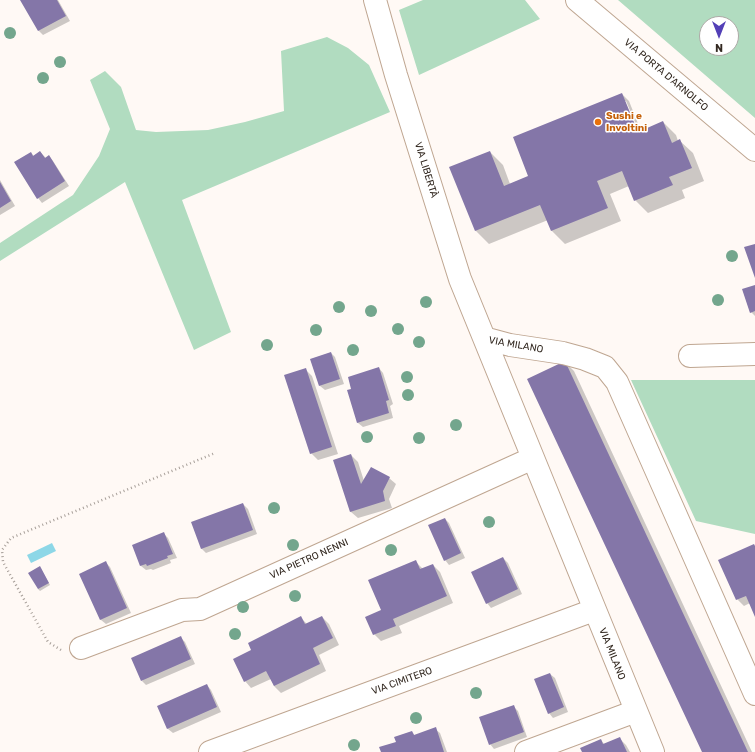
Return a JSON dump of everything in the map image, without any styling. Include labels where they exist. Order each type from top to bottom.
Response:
[{"type":"street","name":"VIA LIBERTÀ","points":[[375,0],[396,75],[460,279],[484,338]]},
{"type":"street","name":"VIA PORTA D'ARNOLFO","points":[[577,0],[755,150]]},
{"type":"street","name":"VIA MILANO","points":[[484,338],[653,752]]},
{"type":"street","name":"VIA MILANO","points":[[484,338],[510,345],[563,353],[586,360],[605,367],[617,382],[755,694]]},
{"type":"street","points":[[690,356],[755,354]]},
{"type":"street","name":"VIA PIETRO NENNI","points":[[81,648],[182,610],[200,609],[533,458]]},
{"type":"street","name":"VIA CIMITERO","points":[[210,752],[594,610]]},
{"type":"street","points":[[526,752],[636,712]]},
{"type":"path","points":[[81,648],[63,651],[48,642],[3,562],[2,550],[6,544],[11,538],[215,453]]},
{"type":"green space","points":[[423,0],[525,0],[540,19],[419,75],[399,10]]},
{"type":"green space","points":[[618,0],[755,0],[755,118]]},
{"type":"green space","points":[[327,37],[348,48],[369,65],[390,112],[182,200],[231,332],[194,350],[125,182],[0,261],[0,243],[73,195],[99,156],[110,129],[90,80],[105,71],[121,87],[136,130],[156,132],[208,130],[245,122],[284,111],[281,51]]},
{"type":"green space","points":[[631,380],[755,380],[755,534],[696,521]]},
{"type":"water","points":[[52,543],[56,551],[31,563],[27,555]]},
{"type":"building","points":[[20,0],[57,0],[66,16],[38,31]]},
{"type":"building","points":[[622,93],[638,132],[663,121],[672,143],[680,139],[692,168],[669,177],[673,185],[634,201],[622,171],[597,181],[608,208],[551,231],[540,205],[475,231],[449,167],[490,151],[504,186],[528,176],[513,137]]},
{"type":"building","points":[[40,151],[45,158],[49,155],[65,181],[37,199],[14,162],[31,152],[33,156]]},
{"type":"building","points":[[0,182],[11,201],[0,208]]},
{"type":"building","points":[[755,244],[755,278],[744,247]]},
{"type":"building","points":[[755,285],[755,311],[750,313],[742,289]]},
{"type":"building","points":[[331,352],[340,379],[319,386],[310,359]]},
{"type":"building","points":[[565,361],[748,752],[702,752],[527,379]]},
{"type":"building","points":[[379,367],[389,400],[386,401],[389,413],[357,423],[347,390],[351,389],[348,377]]},
{"type":"building","points":[[306,368],[332,447],[310,454],[284,375]]},
{"type":"building","points":[[351,454],[361,484],[371,467],[390,477],[383,491],[385,501],[350,512],[333,460]]},
{"type":"building","points":[[243,503],[253,530],[201,549],[191,522]]},
{"type":"building","points":[[445,518],[461,553],[444,561],[428,525]]},
{"type":"building","points":[[164,532],[173,554],[167,556],[168,558],[147,566],[146,564],[140,566],[132,545]]},
{"type":"building","points":[[754,544],[755,617],[746,596],[736,600],[718,560]]},
{"type":"building","points":[[503,557],[518,589],[486,604],[471,572]]},
{"type":"building","points":[[416,560],[420,569],[433,564],[447,596],[393,619],[396,626],[373,635],[365,617],[381,610],[368,580]]},
{"type":"building","points":[[106,561],[127,608],[100,620],[79,574]]},
{"type":"building","points":[[40,566],[49,583],[38,589],[28,573]]},
{"type":"building","points":[[301,616],[305,624],[322,616],[333,638],[313,648],[320,664],[274,686],[266,671],[244,682],[233,659],[251,650],[248,643]]},
{"type":"building","points":[[181,636],[191,659],[141,681],[131,658]]},
{"type":"building","points":[[550,673],[564,707],[548,714],[534,679]]},
{"type":"building","points":[[207,684],[217,707],[167,729],[157,706]]},
{"type":"building","points":[[514,705],[524,732],[489,745],[479,717]]},
{"type":"building","points":[[436,727],[444,752],[381,752],[379,747],[396,742],[394,737],[412,731],[414,735]]},
{"type":"building","points":[[620,737],[627,752],[582,752],[580,748],[601,739],[603,744]]},
{"type":"place","name":"Sushi e Involtini","points":[[598,122]]}]
